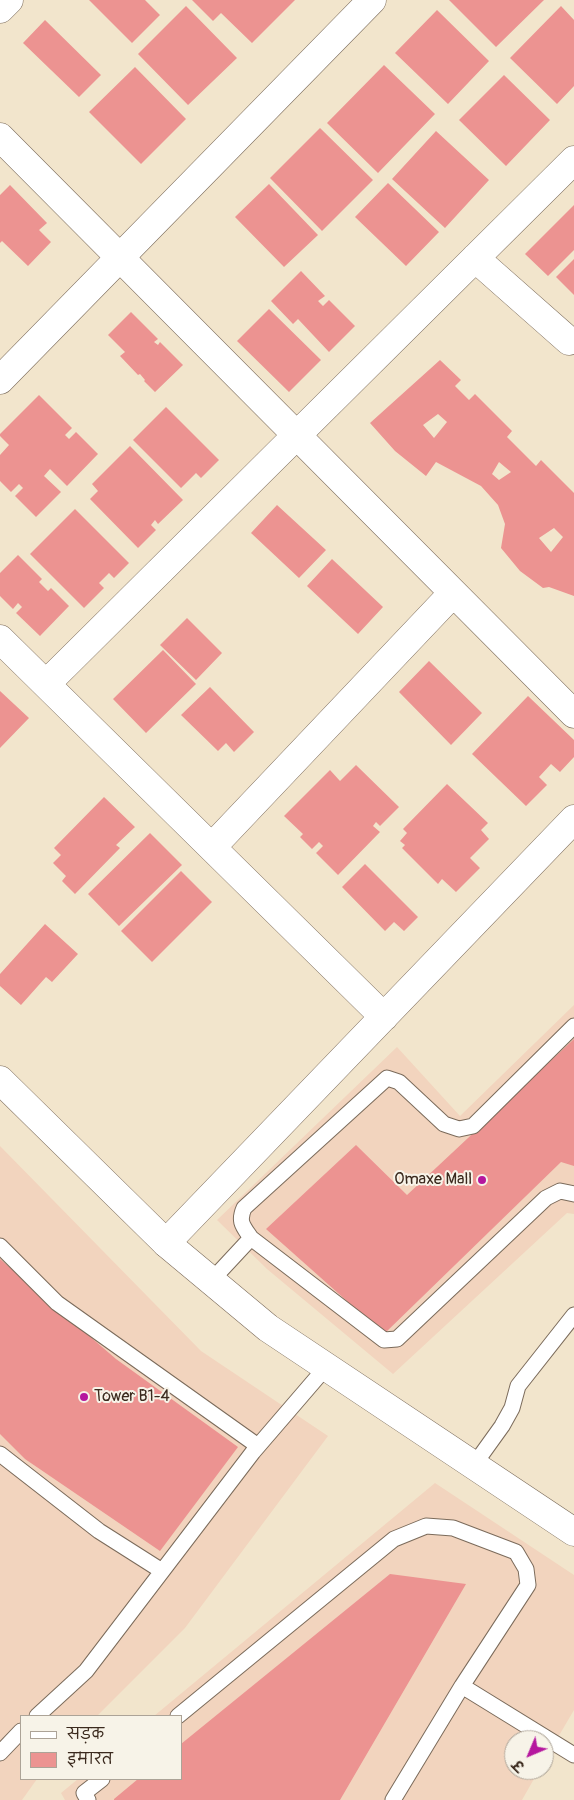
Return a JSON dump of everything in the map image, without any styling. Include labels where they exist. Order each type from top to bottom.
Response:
[{"type":"street","points":[[0,9],[9,0]]},
{"type":"street","points":[[0,380],[372,0]]},
{"type":"street","points":[[0,138],[574,714]]},
{"type":"street","points":[[46,684],[574,160]]},
{"type":"street","points":[[475,258],[569,340]]},
{"type":"street","points":[[212,847],[453,593]]},
{"type":"street","points":[[0,639],[384,1017]]},
{"type":"street","points":[[166,1243],[574,819]]},
{"type":"street","points":[[0,1080],[166,1243],[268,1328],[574,1532]]},
{"type":"lane","points":[[574,1026],[473,1126],[459,1129],[444,1124],[399,1082],[387,1078],[244,1208],[240,1217],[242,1225],[251,1238],[384,1340],[396,1339],[546,1198],[560,1191],[574,1194]]},
{"type":"lane","points":[[211,1281],[251,1238]]},
{"type":"lane","points":[[0,1246],[57,1303],[258,1446]]},
{"type":"lane","points":[[474,1465],[502,1426],[512,1408],[518,1386],[574,1315]]},
{"type":"lane","points":[[38,1715],[86,1671],[258,1446],[326,1366]]},
{"type":"lane","points":[[0,1454],[99,1530],[162,1571]]},
{"type":"lane","points":[[179,1715],[394,1539],[426,1526],[453,1528],[516,1552],[526,1569],[528,1584],[462,1686],[393,1800]]},
{"type":"lane","points":[[462,1686],[574,1755]]},
{"type":"lane","points":[[0,1753],[20,1732]]},
{"type":"lane","points":[[88,1800],[84,1793],[101,1780]]},
{"type":"shaded area","name":"Omaxe Mall","points":[[574,1005],[574,1214],[567,1213],[393,1374],[267,1269],[217,1220],[397,1047],[460,1116]]},
{"type":"shaded area","points":[[0,1146],[201,1351],[328,1436],[185,1628],[98,1715],[20,1715],[20,1780],[36,1780],[22,1800],[0,1800]]},
{"type":"shaded area","points":[[435,1483],[574,1575],[574,1710],[554,1744],[554,1730],[504,1730],[504,1780],[533,1780],[522,1800],[65,1800],[61,1793],[77,1780],[182,1780],[182,1715],[155,1715]]},
{"type":"building","points":[[89,0],[145,0],[160,15],[132,43]]},
{"type":"building","points":[[192,0],[295,0],[252,43],[221,13],[213,21]]},
{"type":"building","points":[[449,0],[544,0],[496,47]]},
{"type":"building","points":[[186,6],[237,58],[188,105],[138,54]]},
{"type":"building","points":[[561,6],[574,20],[574,86],[557,104],[510,58]]},
{"type":"building","points":[[437,10],[489,61],[448,104],[395,53]]},
{"type":"building","points":[[45,20],[101,75],[79,97],[23,43]]},
{"type":"building","points":[[384,65],[435,114],[378,173],[327,123]]},
{"type":"building","points":[[135,67],[186,119],[141,164],[89,112]]},
{"type":"building","points":[[504,75],[550,120],[506,166],[459,120]]},
{"type":"building","points":[[320,128],[373,180],[322,231],[270,178]]},
{"type":"building","points":[[436,131],[489,180],[445,228],[392,179]]},
{"type":"building","points":[[388,183],[439,232],[406,266],[355,217]]},
{"type":"building","points":[[269,184],[318,235],[284,267],[235,217]]},
{"type":"building","points":[[10,185],[47,223],[39,230],[51,242],[28,266],[2,241],[0,243],[0,195]]},
{"type":"building","points":[[574,205],[574,250],[548,276],[525,254]]},
{"type":"building","points":[[574,259],[574,295],[556,277]]},
{"type":"building","points":[[301,271],[325,296],[318,301],[323,306],[329,300],[355,326],[329,352],[298,319],[293,324],[271,301]]},
{"type":"building","points":[[269,309],[321,360],[289,392],[237,341]]},
{"type":"building","points":[[131,312],[158,339],[154,342],[158,345],[160,342],[183,365],[155,392],[140,374],[138,375],[120,356],[125,352],[108,335]]},
{"type":"building","points":[[440,360],[461,380],[455,386],[469,400],[475,394],[512,431],[507,437],[536,466],[541,460],[574,493],[574,596],[549,587],[543,588],[520,571],[501,548],[505,524],[498,505],[481,486],[436,462],[426,476],[395,451],[370,423]],"holes":[[[438,414],[447,422],[434,438],[423,425]],[[499,462],[511,472],[499,480],[492,474]],[[554,528],[563,537],[551,552],[539,538]]]},
{"type":"building","points":[[39,395],[72,428],[65,435],[69,439],[76,432],[98,454],[67,486],[50,469],[44,476],[61,492],[36,517],[15,496],[23,488],[19,484],[11,492],[0,481],[0,455],[9,445],[0,434]]},
{"type":"building","points":[[166,407],[219,460],[201,478],[196,473],[181,488],[133,440]]},
{"type":"building","points":[[130,446],[183,500],[158,524],[155,520],[151,525],[156,530],[138,548],[90,499],[98,491],[92,484]]},
{"type":"building","points":[[277,505],[326,550],[299,578],[251,533]]},
{"type":"building","points":[[75,509],[129,563],[114,578],[109,573],[99,583],[104,588],[84,608],[30,554]]},
{"type":"building","points":[[18,555],[42,579],[39,582],[48,591],[51,588],[69,606],[40,636],[16,613],[22,607],[18,603],[13,609],[0,596],[0,573]]},
{"type":"building","points":[[332,559],[383,607],[358,634],[307,586]]},
{"type":"building","points":[[187,618],[222,653],[196,680],[160,645]]},
{"type":"building","points":[[163,650],[196,684],[146,733],[113,699]]},
{"type":"building","points":[[429,661],[482,713],[451,745],[399,692]]},
{"type":"building","points":[[210,687],[254,732],[234,752],[226,743],[218,751],[181,715]]},
{"type":"building","points":[[0,691],[29,718],[0,748]]},
{"type":"building","points":[[528,696],[574,740],[574,757],[560,772],[551,764],[539,777],[547,785],[526,806],[472,754]]},
{"type":"building","points":[[356,765],[399,807],[380,826],[376,822],[373,826],[380,832],[338,875],[316,853],[323,846],[319,842],[312,849],[300,837],[303,834],[284,816],[330,770],[340,781]]},
{"type":"building","points":[[447,784],[488,823],[481,830],[489,839],[470,858],[480,868],[456,892],[442,879],[438,884],[402,848],[405,845],[400,841],[407,833],[403,829]]},
{"type":"building","points":[[104,797],[135,827],[116,845],[120,848],[75,894],[62,881],[66,876],[53,863],[61,855],[54,848]]},
{"type":"building","points":[[150,833],[182,865],[119,926],[88,894]]},
{"type":"building","points":[[365,864],[418,917],[404,931],[394,922],[385,931],[342,887]]},
{"type":"building","points":[[181,871],[212,902],[152,962],[121,931]]},
{"type":"building","points":[[45,924],[78,954],[52,982],[46,977],[21,1005],[0,986],[0,974]]},
{"type":"building","name":"Omaxe Mall","points":[[574,1039],[574,1166],[561,1162],[384,1334],[266,1229],[356,1145],[407,1195]]},
{"type":"building","name":"Tower B1-4","points":[[0,1259],[116,1359],[238,1447],[160,1551],[25,1459],[0,1434]]},
{"type":"building","points":[[390,1574],[466,1584],[340,1800],[114,1800],[137,1780],[182,1780],[182,1743]]},
{"type":"place","name":"Omaxe Mall","points":[[482,1180]]},
{"type":"place","name":"Tower B1-4","points":[[84,1397]]}]
